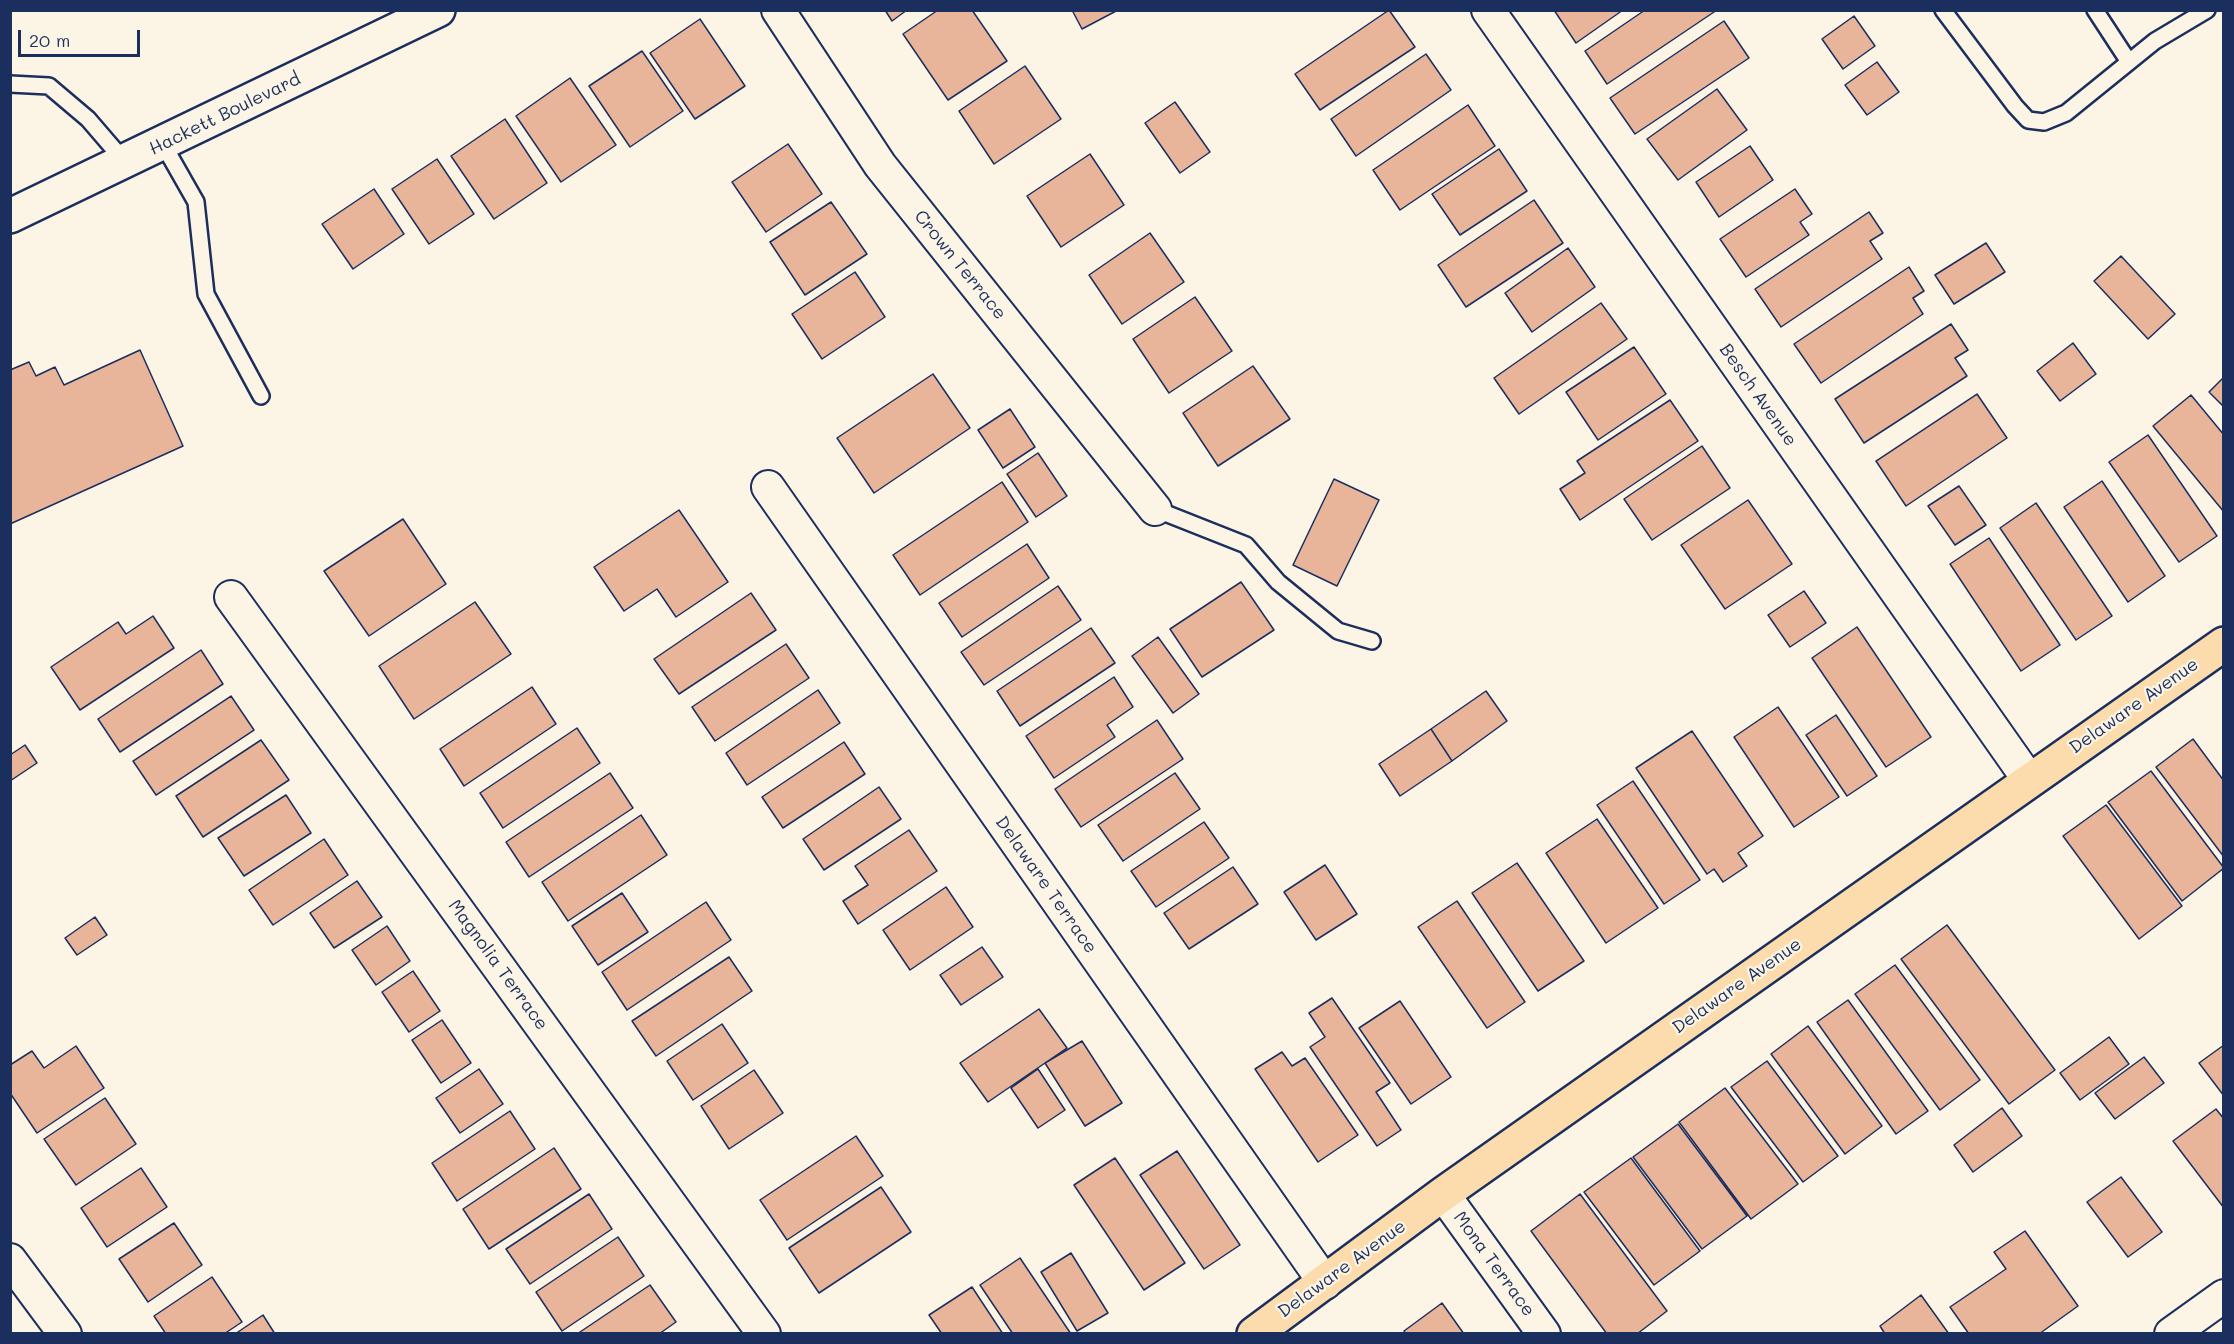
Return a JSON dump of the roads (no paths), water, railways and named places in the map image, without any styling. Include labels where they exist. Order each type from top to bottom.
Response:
[{"type":"main road","name":"Delaware Avenue","points":[[1254,1334],[1443,1194],[2223,644]]},
{"type":"street","name":"Hackett Boulevard","points":[[10,216],[438,10]]},
{"type":"street","name":"Crown Terrace","points":[[778,10],[880,165],[1155,509]]},
{"type":"street","name":"Besch Avenue","points":[[1488,10],[2028,780]]},
{"type":"street","name":"Delaware Terrace","points":[[768,487],[1325,1283]]},
{"type":"street","name":"Magnolia Terrace","points":[[231,597],[764,1334]]},
{"type":"street","name":"Mona Terrace","points":[[1443,1194],[1544,1334]]},
{"type":"street","points":[[10,1260],[65,1334]]},
{"type":"street","points":[[2171,1334],[2223,1296]]},
{"type":"lane","points":[[1943,10],[2014,106],[2028,120],[2044,122],[2066,113],[2173,28],[2206,10]]},
{"type":"lane","points":[[2095,10],[2129,62]]},
{"type":"lane","points":[[10,84],[49,86],[88,119],[125,162]]},
{"type":"lane","points":[[163,144],[196,202],[206,294],[261,396]]},
{"type":"lane","points":[[1155,509],[1246,545],[1278,582],[1338,631],[1372,641]]}]
